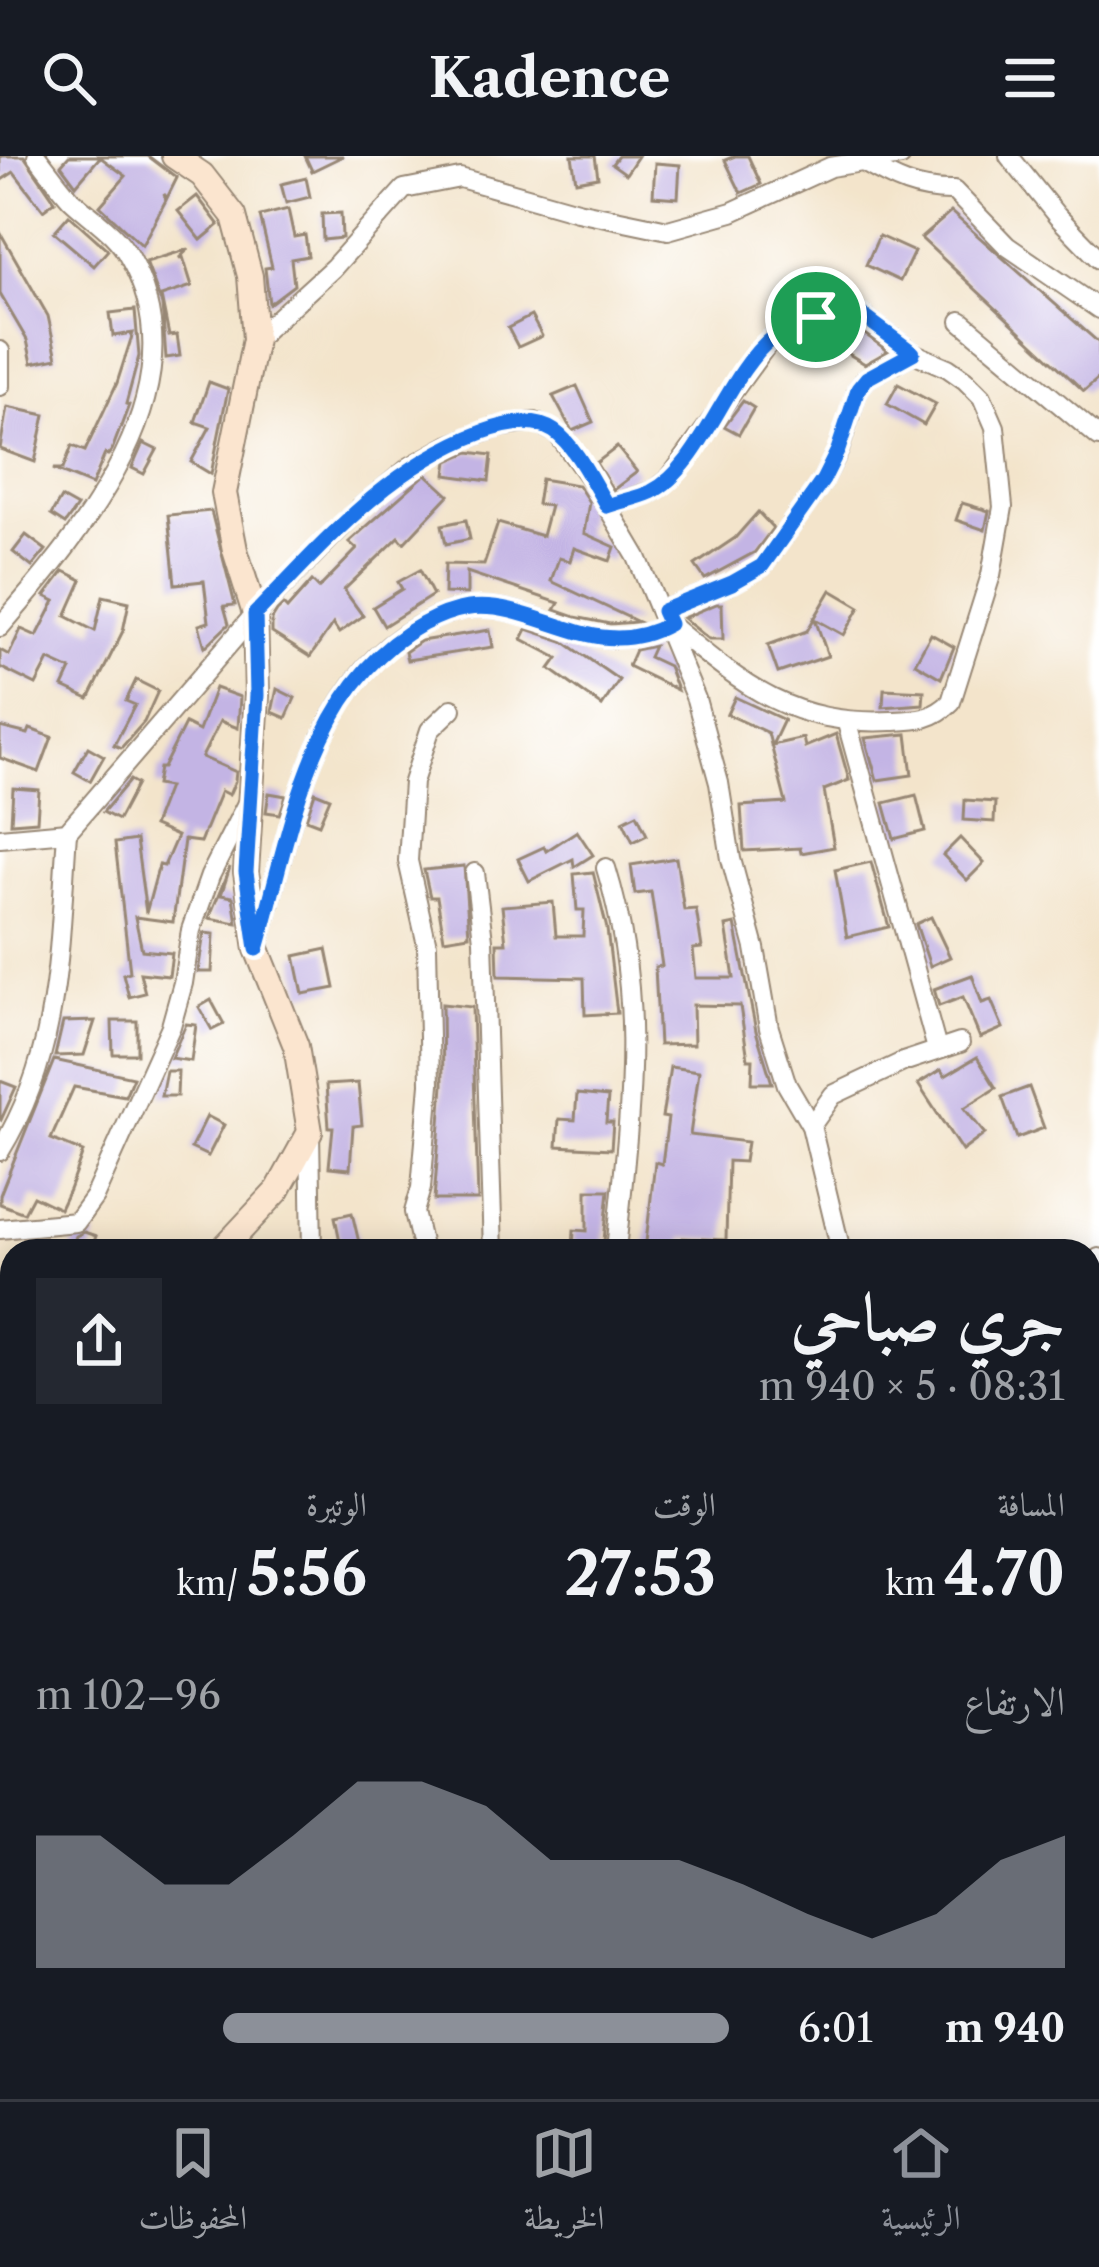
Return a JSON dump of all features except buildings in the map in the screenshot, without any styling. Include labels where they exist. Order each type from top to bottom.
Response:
[{"type":"main road","points":[[174,156],[202,175],[234,216],[250,276],[255,339],[224,494],[255,614],[257,695],[246,872],[257,949],[296,1046],[310,1132],[278,1190],[232,1239]]},
{"type":"street","points":[[0,627],[44,576],[111,477],[151,384],[155,340],[146,290],[127,251],[70,198],[37,156]]},
{"type":"street","points":[[255,339],[333,268],[404,189],[460,178],[577,211],[668,230],[732,212],[830,167],[901,156]]},
{"type":"street","points":[[1009,156],[1099,259]]},
{"type":"street","points":[[863,162],[928,192],[954,191],[1007,246],[1099,309]]},
{"type":"street","points":[[607,506],[653,491],[669,479],[772,338],[840,307],[862,315],[913,353],[948,368],[989,408],[1003,507],[991,574],[951,702],[936,717],[848,723],[791,709],[748,688],[666,618]]},
{"type":"street","points":[[961,321],[1099,436]]},
{"type":"street","points":[[0,351],[0,386]]},
{"type":"street","points":[[257,949],[316,748],[360,671],[378,654],[441,614],[470,605],[510,610],[609,640],[647,637],[666,618],[762,566],[823,480],[858,389],[867,378],[913,353]]},
{"type":"street","points":[[0,1151],[30,1094],[53,1013],[67,832],[255,614],[359,509],[410,467],[450,445],[498,427],[535,422],[557,433],[607,506],[666,618],[696,699],[719,783],[730,859],[755,948],[769,1028],[787,1084],[812,1126],[838,1239]]},
{"type":"street","points":[[420,1239],[414,1212],[421,1189],[430,1084],[427,945],[408,861],[413,782],[430,730],[452,709]]},
{"type":"street","points":[[848,723],[937,1049]]},
{"type":"street","points":[[0,1229],[76,1222],[94,1197],[171,1025],[191,930],[210,876],[250,799]]},
{"type":"street","points":[[0,838],[67,832]]},
{"type":"street","points":[[605,868],[622,923],[634,1060],[617,1239]]},
{"type":"street","points":[[475,873],[483,940],[493,1239]]},
{"type":"street","points":[[812,1126],[832,1095],[960,1043]]},
{"type":"street","points":[[310,1132],[312,1239]]},
{"type":"route","points":[[840,307],[862,315],[913,353],[867,378],[858,389],[823,480],[762,566],[663,611],[669,624],[647,637],[609,640],[510,610],[470,605],[441,614],[378,654],[360,671],[316,748],[257,949],[246,872],[257,695],[255,614],[359,509],[410,467],[498,427],[535,422],[557,433],[607,506],[653,491],[697,444],[772,338],[816,317],[840,307]]}]
